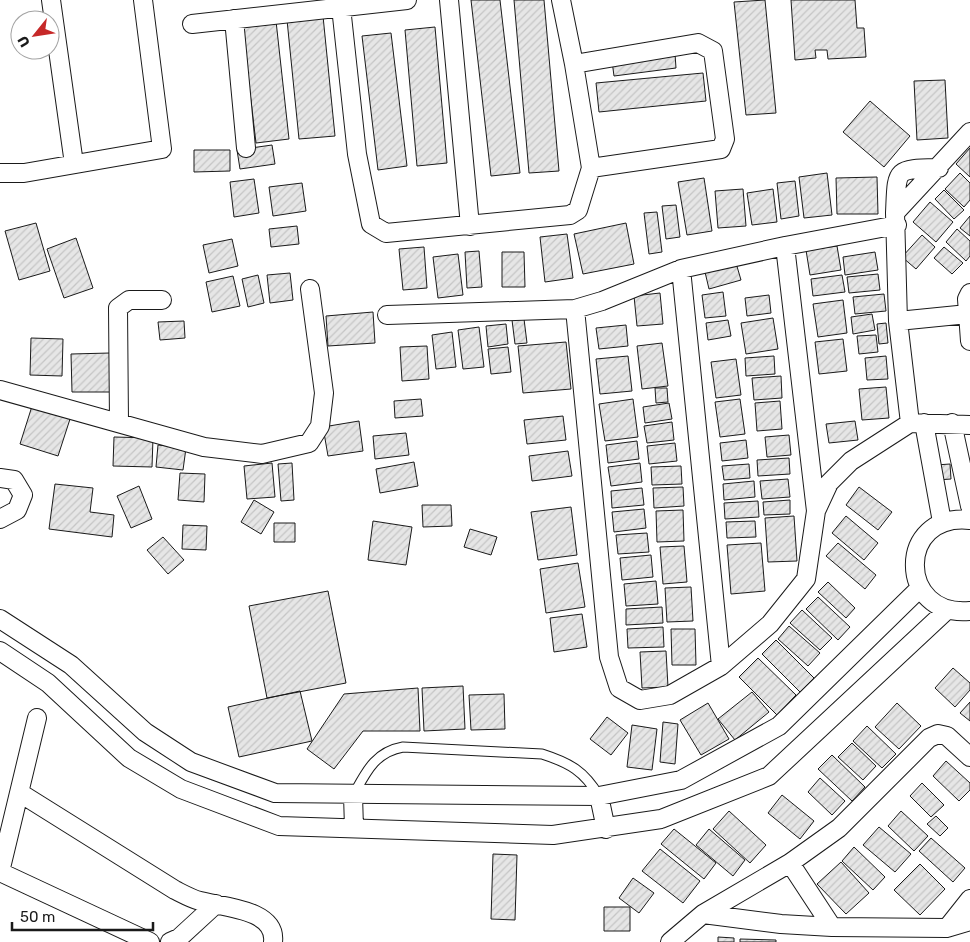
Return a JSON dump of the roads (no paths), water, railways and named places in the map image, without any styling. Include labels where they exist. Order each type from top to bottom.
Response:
[{"type":"street","points":[[51,0],[74,164]]},
{"type":"street","points":[[0,172],[24,173],[162,149],[143,0]]},
{"type":"street","points":[[192,24],[407,0]]},
{"type":"street","points":[[449,0],[470,226]]},
{"type":"street","points":[[341,7],[357,154],[371,224],[386,233],[470,226],[574,213],[578,210],[591,168],[574,64],[561,0]]},
{"type":"street","points":[[234,19],[246,148]]},
{"type":"street","points":[[574,64],[698,43],[713,51],[725,140],[721,149],[591,168]]},
{"type":"street","points":[[387,315],[575,309],[602,301],[681,269],[896,219],[970,132]]},
{"type":"street","points":[[939,168],[905,169],[900,173],[897,180],[896,219],[898,321],[917,423],[942,522]]},
{"type":"street","points":[[575,309],[609,657],[619,688],[640,700],[670,695],[721,666],[770,624],[806,579],[816,511],[785,246]]},
{"type":"street","points":[[681,269],[721,666]]},
{"type":"street","points":[[0,390],[204,447],[262,454],[309,443],[320,426],[324,393],[310,289]]},
{"type":"street","points":[[970,293],[967,298],[970,341]]},
{"type":"street","points":[[119,422],[118,308],[129,300],[162,300]]},
{"type":"street","points":[[898,321],[968,314]]},
{"type":"street","points":[[816,511],[829,483],[850,461],[917,423],[970,424]]},
{"type":"street","points":[[952,423],[970,506]]},
{"type":"street","points":[[0,478],[14,480],[24,495],[17,510],[11,516],[0,519]]},
{"type":"street","points":[[970,520],[958,518],[942,522],[929,530],[919,542],[914,557],[914,573],[920,588],[931,602],[947,610],[970,611]]},
{"type":"street","points":[[0,619],[71,665],[145,732],[191,762],[275,793],[599,796],[681,780],[779,726],[920,588]]},
{"type":"street","points":[[0,651],[48,683],[129,758],[181,789],[279,826],[553,835],[606,829],[661,819],[769,776],[947,610]]},
{"type":"street","points":[[36,718],[0,872],[150,942]]},
{"type":"street","points":[[670,942],[703,914],[790,863],[839,828],[929,738],[938,734],[947,736],[970,757]]},
{"type":"street","points":[[20,793],[175,890],[199,901],[258,916],[268,924],[273,942]]},
{"type":"street","points":[[353,795],[354,828]]},
{"type":"street","points":[[599,796],[606,829]]},
{"type":"street","points":[[790,863],[832,927]]},
{"type":"street","points":[[947,928],[970,899]]},
{"type":"street","points":[[170,942],[179,938],[216,904]]},
{"type":"street","points":[[703,914],[781,924],[832,927],[947,928],[970,922]]},
{"type":"lane","points":[[353,795],[377,758],[394,749],[403,748],[542,754],[562,760],[574,767],[589,779],[599,796]]}]
